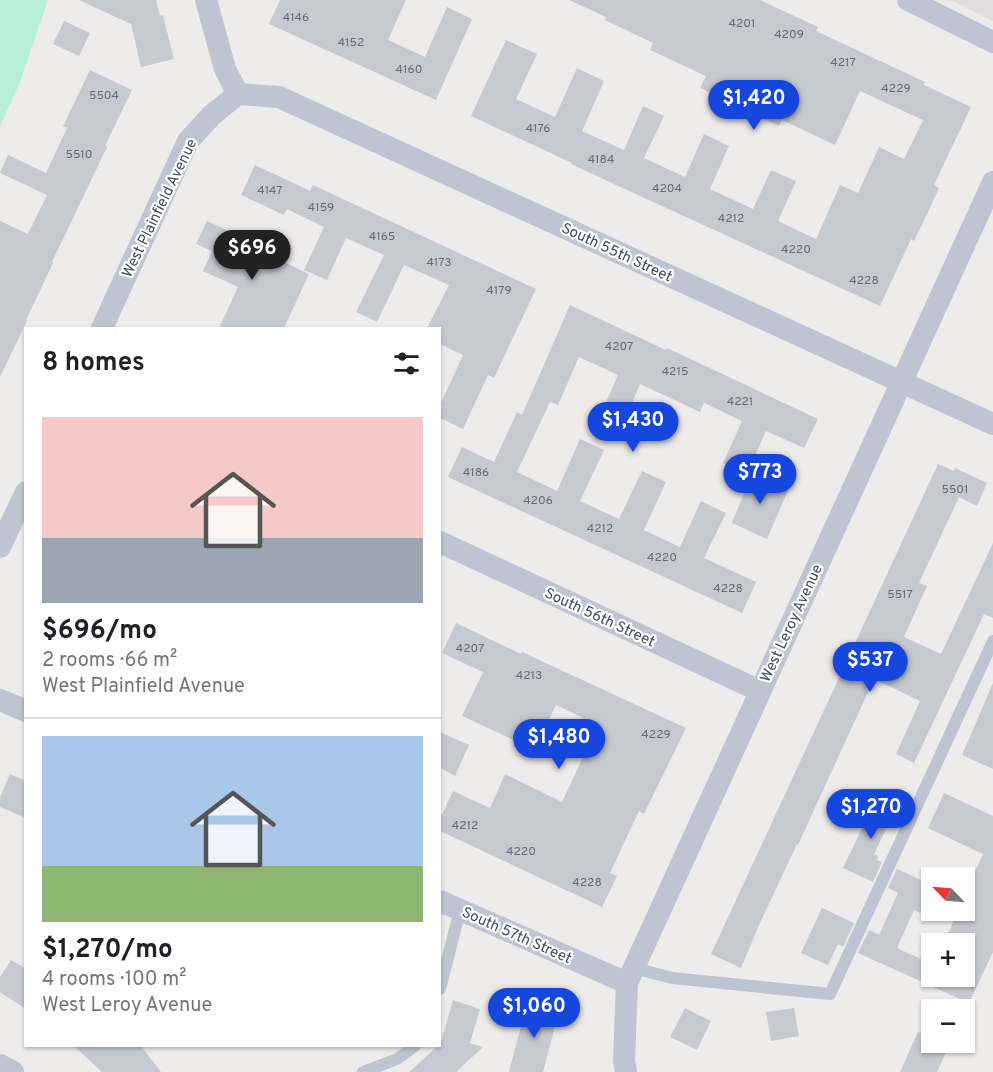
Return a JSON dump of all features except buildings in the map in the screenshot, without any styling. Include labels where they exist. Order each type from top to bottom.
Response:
[{"type":"street","points":[[206,0],[225,69],[238,94]]},
{"type":"street","points":[[908,0],[993,42]]},
{"type":"street","name":"West Plainfield Avenue","points":[[102,327],[188,141],[212,115],[238,94]]},
{"type":"street","name":"South 55th Street","points":[[238,94],[279,98],[993,424]]},
{"type":"street","name":"West Leroy Avenue","points":[[626,1072],[624,1060],[630,976],[993,182]]},
{"type":"street","points":[[0,547],[24,496]]},
{"type":"street","name":"South 56th Street","points":[[441,542],[760,691]]},
{"type":"street","points":[[0,700],[24,710]]},
{"type":"street","name":"South 57th Street","points":[[450,906],[630,976]]},
{"type":"street","points":[[0,1065],[13,1072]]},
{"type":"lane","points":[[630,976],[830,994],[993,641]]},
{"type":"lane","points":[[441,981],[450,906]]},
{"type":"lane","points":[[363,1072],[397,1059],[414,1047]]},
{"type":"shaded area","points":[[951,0],[993,0],[993,21]]},
{"type":"green space","points":[[0,0],[48,0],[20,82],[0,126]]}]
